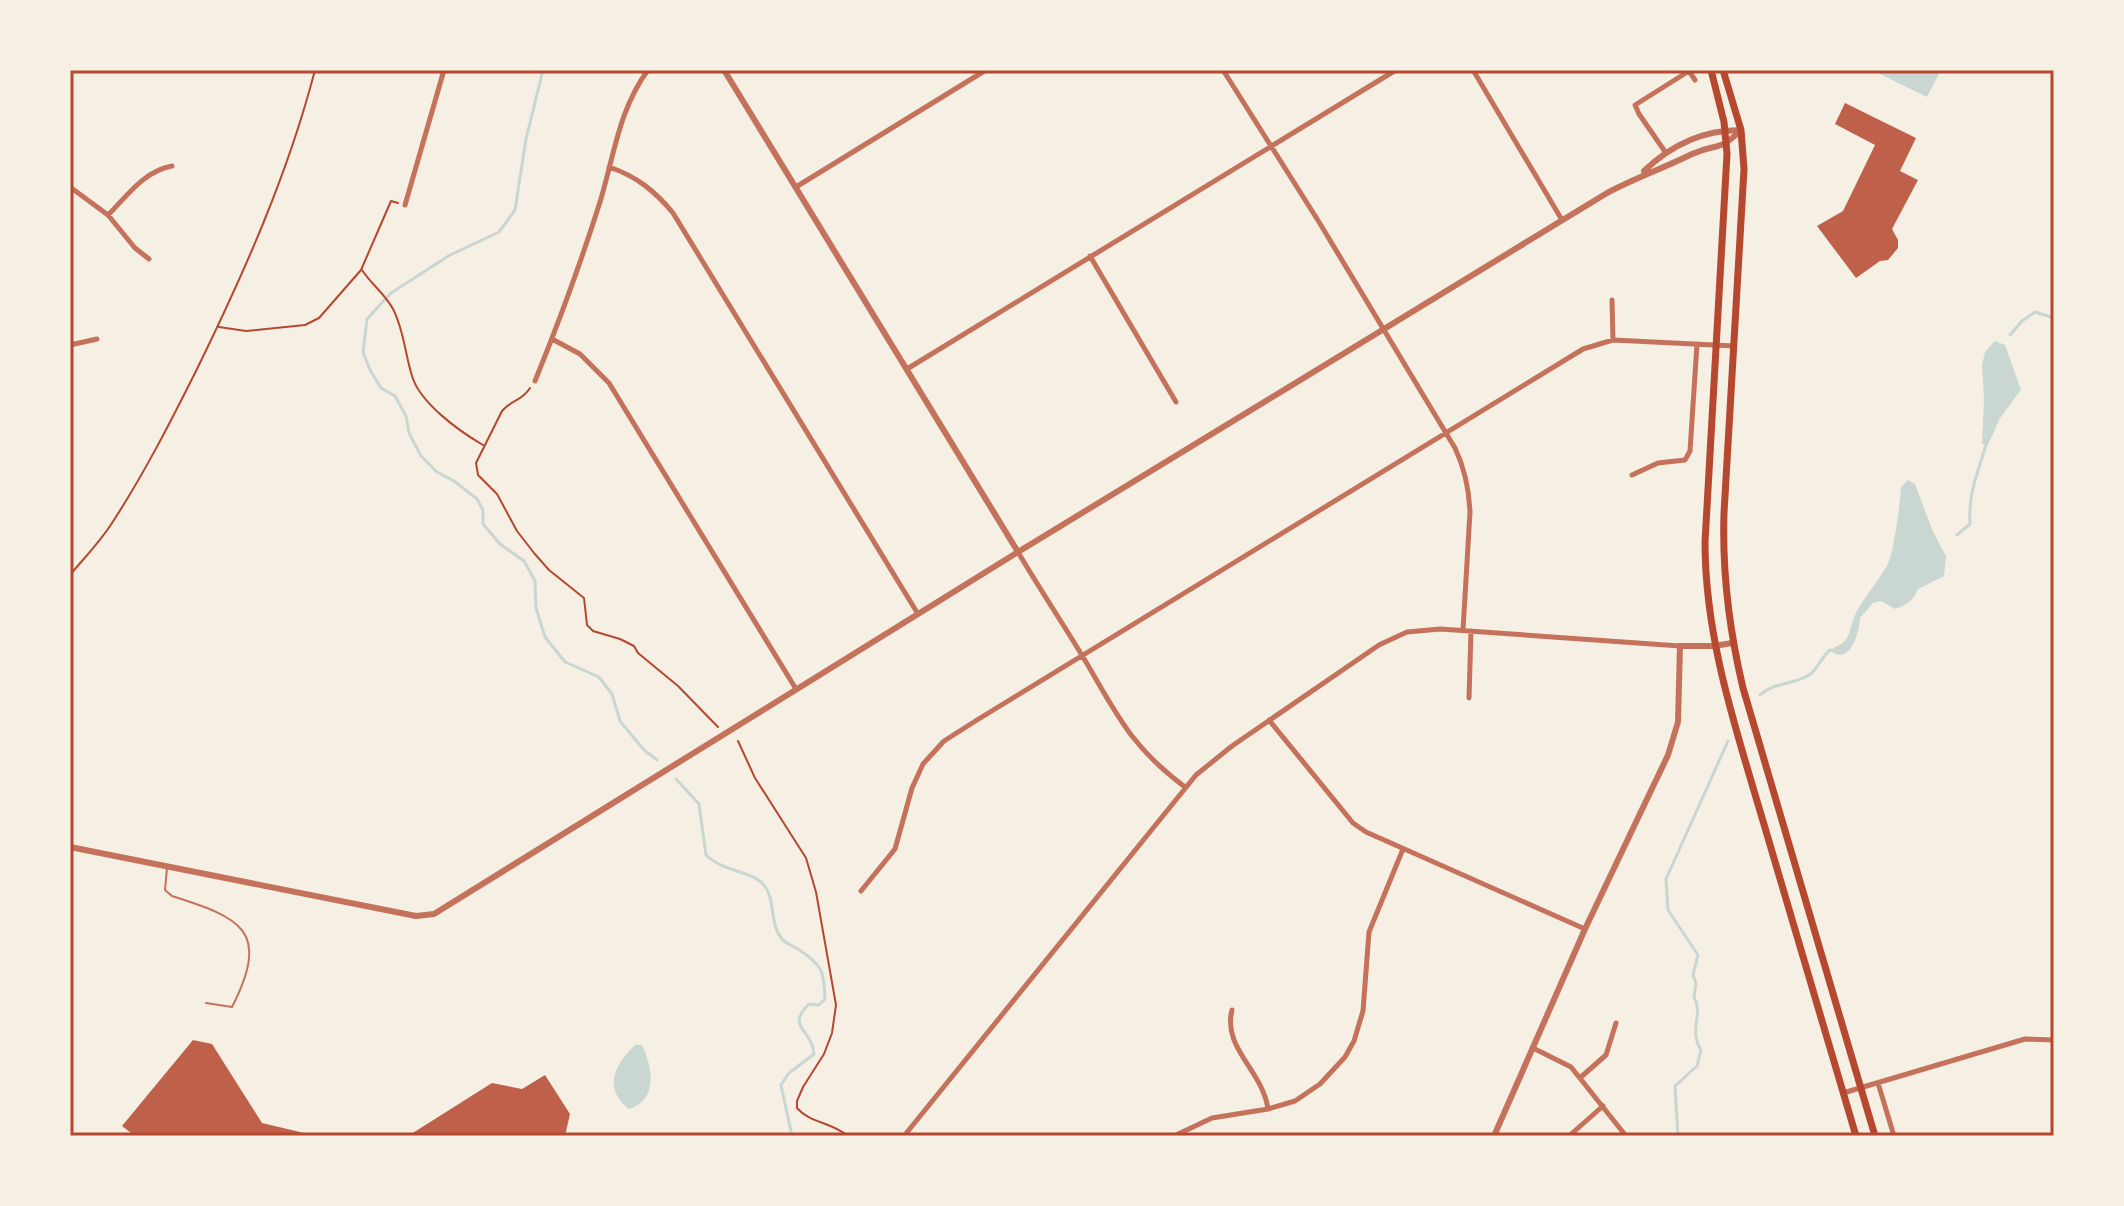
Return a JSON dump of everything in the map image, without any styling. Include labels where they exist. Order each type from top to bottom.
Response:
[{"type":"main road","points":[[1711,70],[1727,144],[1705,542],[1705,574],[1714,646],[1856,1136]]},
{"type":"main road","points":[[1723,70],[1741,130],[1743,196],[1723,551],[1732,643],[1746,700],[1875,1136]]},
{"type":"street","points":[[405,205],[444,70]]},
{"type":"street","points":[[535,381],[581,257],[624,113],[648,70]]},
{"type":"street","points":[[724,70],[1121,724],[1135,743],[1186,787]]},
{"type":"street","points":[[796,187],[975,73],[986,70]]},
{"type":"street","points":[[1223,70],[1319,222],[1462,464],[1469,495],[1463,630]]},
{"type":"street","points":[[907,369],[1396,70]]},
{"type":"street","points":[[1473,70],[1562,220]]},
{"type":"street","points":[[1666,153],[1635,105],[1689,71],[1695,80]]},
{"type":"street","points":[[1642,174],[1727,144],[1741,130]]},
{"type":"street","points":[[70,847],[416,916],[434,914],[1018,552],[1642,174],[1666,153],[1698,136],[1741,130]]},
{"type":"street","points":[[108,215],[146,177],[161,168],[172,166]]},
{"type":"street","points":[[609,167],[627,173],[648,187],[673,213],[918,614]]},
{"type":"street","points":[[70,187],[108,215],[135,248],[149,259]]},
{"type":"street","points":[[1090,256],[1176,402]]},
{"type":"street","points":[[1612,300],[1613,340]]},
{"type":"street","points":[[70,345],[97,339]]},
{"type":"street","points":[[552,339],[580,354],[609,383],[796,689]]},
{"type":"street","points":[[861,891],[895,849],[917,774],[931,752],[966,727],[1562,360],[1600,342],[1613,340],[1734,346]]},
{"type":"street","points":[[1632,475],[1658,463],[1685,460],[1690,451],[1697,344]]},
{"type":"street","points":[[904,1136],[1205,767],[1391,638],[1421,630],[1463,630],[1680,646],[1732,643]]},
{"type":"street","points":[[1469,698],[1471,631]]},
{"type":"street","points":[[1494,1136],[1535,1049],[1585,929],[1675,737],[1680,706],[1680,646]]},
{"type":"street","points":[[1269,720],[1353,823],[1403,849],[1585,929]]},
{"type":"street","points":[[1174,1136],[1212,1118],[1268,1109],[1295,1101],[1320,1084],[1345,1057],[1354,1041],[1363,1011],[1369,932],[1403,849]]},
{"type":"street","points":[[1232,1010],[1229,1023],[1233,1041],[1262,1085],[1268,1109]]},
{"type":"street","points":[[1581,1077],[1606,1055],[1616,1023]]},
{"type":"street","points":[[1843,1093],[2025,1039],[2054,1040]]},
{"type":"street","points":[[1535,1049],[1560,1060],[1581,1077],[1626,1136]]},
{"type":"street","points":[[1878,1083],[1894,1136]]},
{"type":"street","points":[[1569,1136],[1603,1106]]},
{"type":"lane","points":[[167,867],[165,890],[172,896],[230,917],[240,927],[248,943],[250,959],[245,981],[232,1007],[206,1003]]},
{"type":"path","points":[[70,575],[112,523],[171,420],[218,326],[279,182],[304,114],[315,70]]},
{"type":"path","points":[[218,326],[246,331],[305,325],[319,318],[361,270],[391,201],[405,205]]},
{"type":"path","points":[[361,270],[392,307],[418,391],[453,428],[484,445]]},
{"type":"path","points":[[535,381],[524,398],[507,405],[476,463],[478,475],[497,494],[517,531],[534,553],[549,570],[584,598],[587,625],[593,631],[634,646],[718,728]]},
{"type":"path","points":[[738,741],[755,778],[806,858],[816,892],[836,1005],[832,1033],[824,1054],[803,1087],[797,1108],[814,1120],[837,1126],[848,1136]]},
{"type":"shaded area","points":[[1872,70],[1941,70],[1927,97]]},
{"type":"shaded area","points":[[1995,341],[2005,345],[2021,390],[2000,418],[1988,445],[1982,444],[1982,365],[1985,352]]},
{"type":"shaded area","points":[[1908,480],[1915,484],[1933,532],[1946,556],[1944,576],[1918,589],[1912,599],[1895,609],[1881,601],[1873,603],[1860,618],[1858,632],[1848,652],[1836,654],[1829,650],[1846,639],[1859,608],[1890,560],[1901,487]]},
{"type":"shaded area","points":[[635,1045],[642,1045],[646,1054],[650,1082],[645,1098],[629,1109],[616,1093],[614,1077]]},
{"type":"building","points":[[1845,103],[1916,138],[1900,171],[1918,180],[1892,229],[1898,240],[1898,248],[1888,260],[1880,261],[1856,278],[1817,226],[1843,211],[1875,145],[1835,124]]},
{"type":"building","points":[[193,1040],[212,1044],[262,1123],[317,1136],[135,1136],[122,1126]]},
{"type":"building","points":[[545,1075],[570,1114],[565,1136],[408,1136],[492,1083],[522,1089]]},
{"type":"waterway","points":[[543,70],[526,139],[515,210],[499,232],[450,255],[391,293],[367,319],[363,352],[381,388],[395,396],[421,456],[437,472],[477,499],[483,510],[483,524],[500,544],[524,561],[535,581],[536,608],[545,637],[565,662],[599,677],[612,694],[620,721],[644,750],[657,760]]},
{"type":"waterway","points":[[2010,335],[2035,312],[2054,318]]},
{"type":"waterway","points":[[1957,535],[1970,524],[1972,491],[1987,441]]},
{"type":"waterway","points":[[1760,695],[1809,675],[1830,650]]},
{"type":"waterway","points":[[1678,1136],[1675,1086],[1697,1066],[1701,1050],[1696,1035],[1696,983],[1693,975],[1698,955],[1668,910],[1666,879],[1728,741]]},
{"type":"waterway","points":[[676,779],[699,804],[706,855],[761,882],[769,894],[775,925],[782,939],[812,959],[824,981],[825,999],[819,1005],[809,1004],[799,1018],[814,1054],[789,1073],[781,1085],[792,1136]]}]
